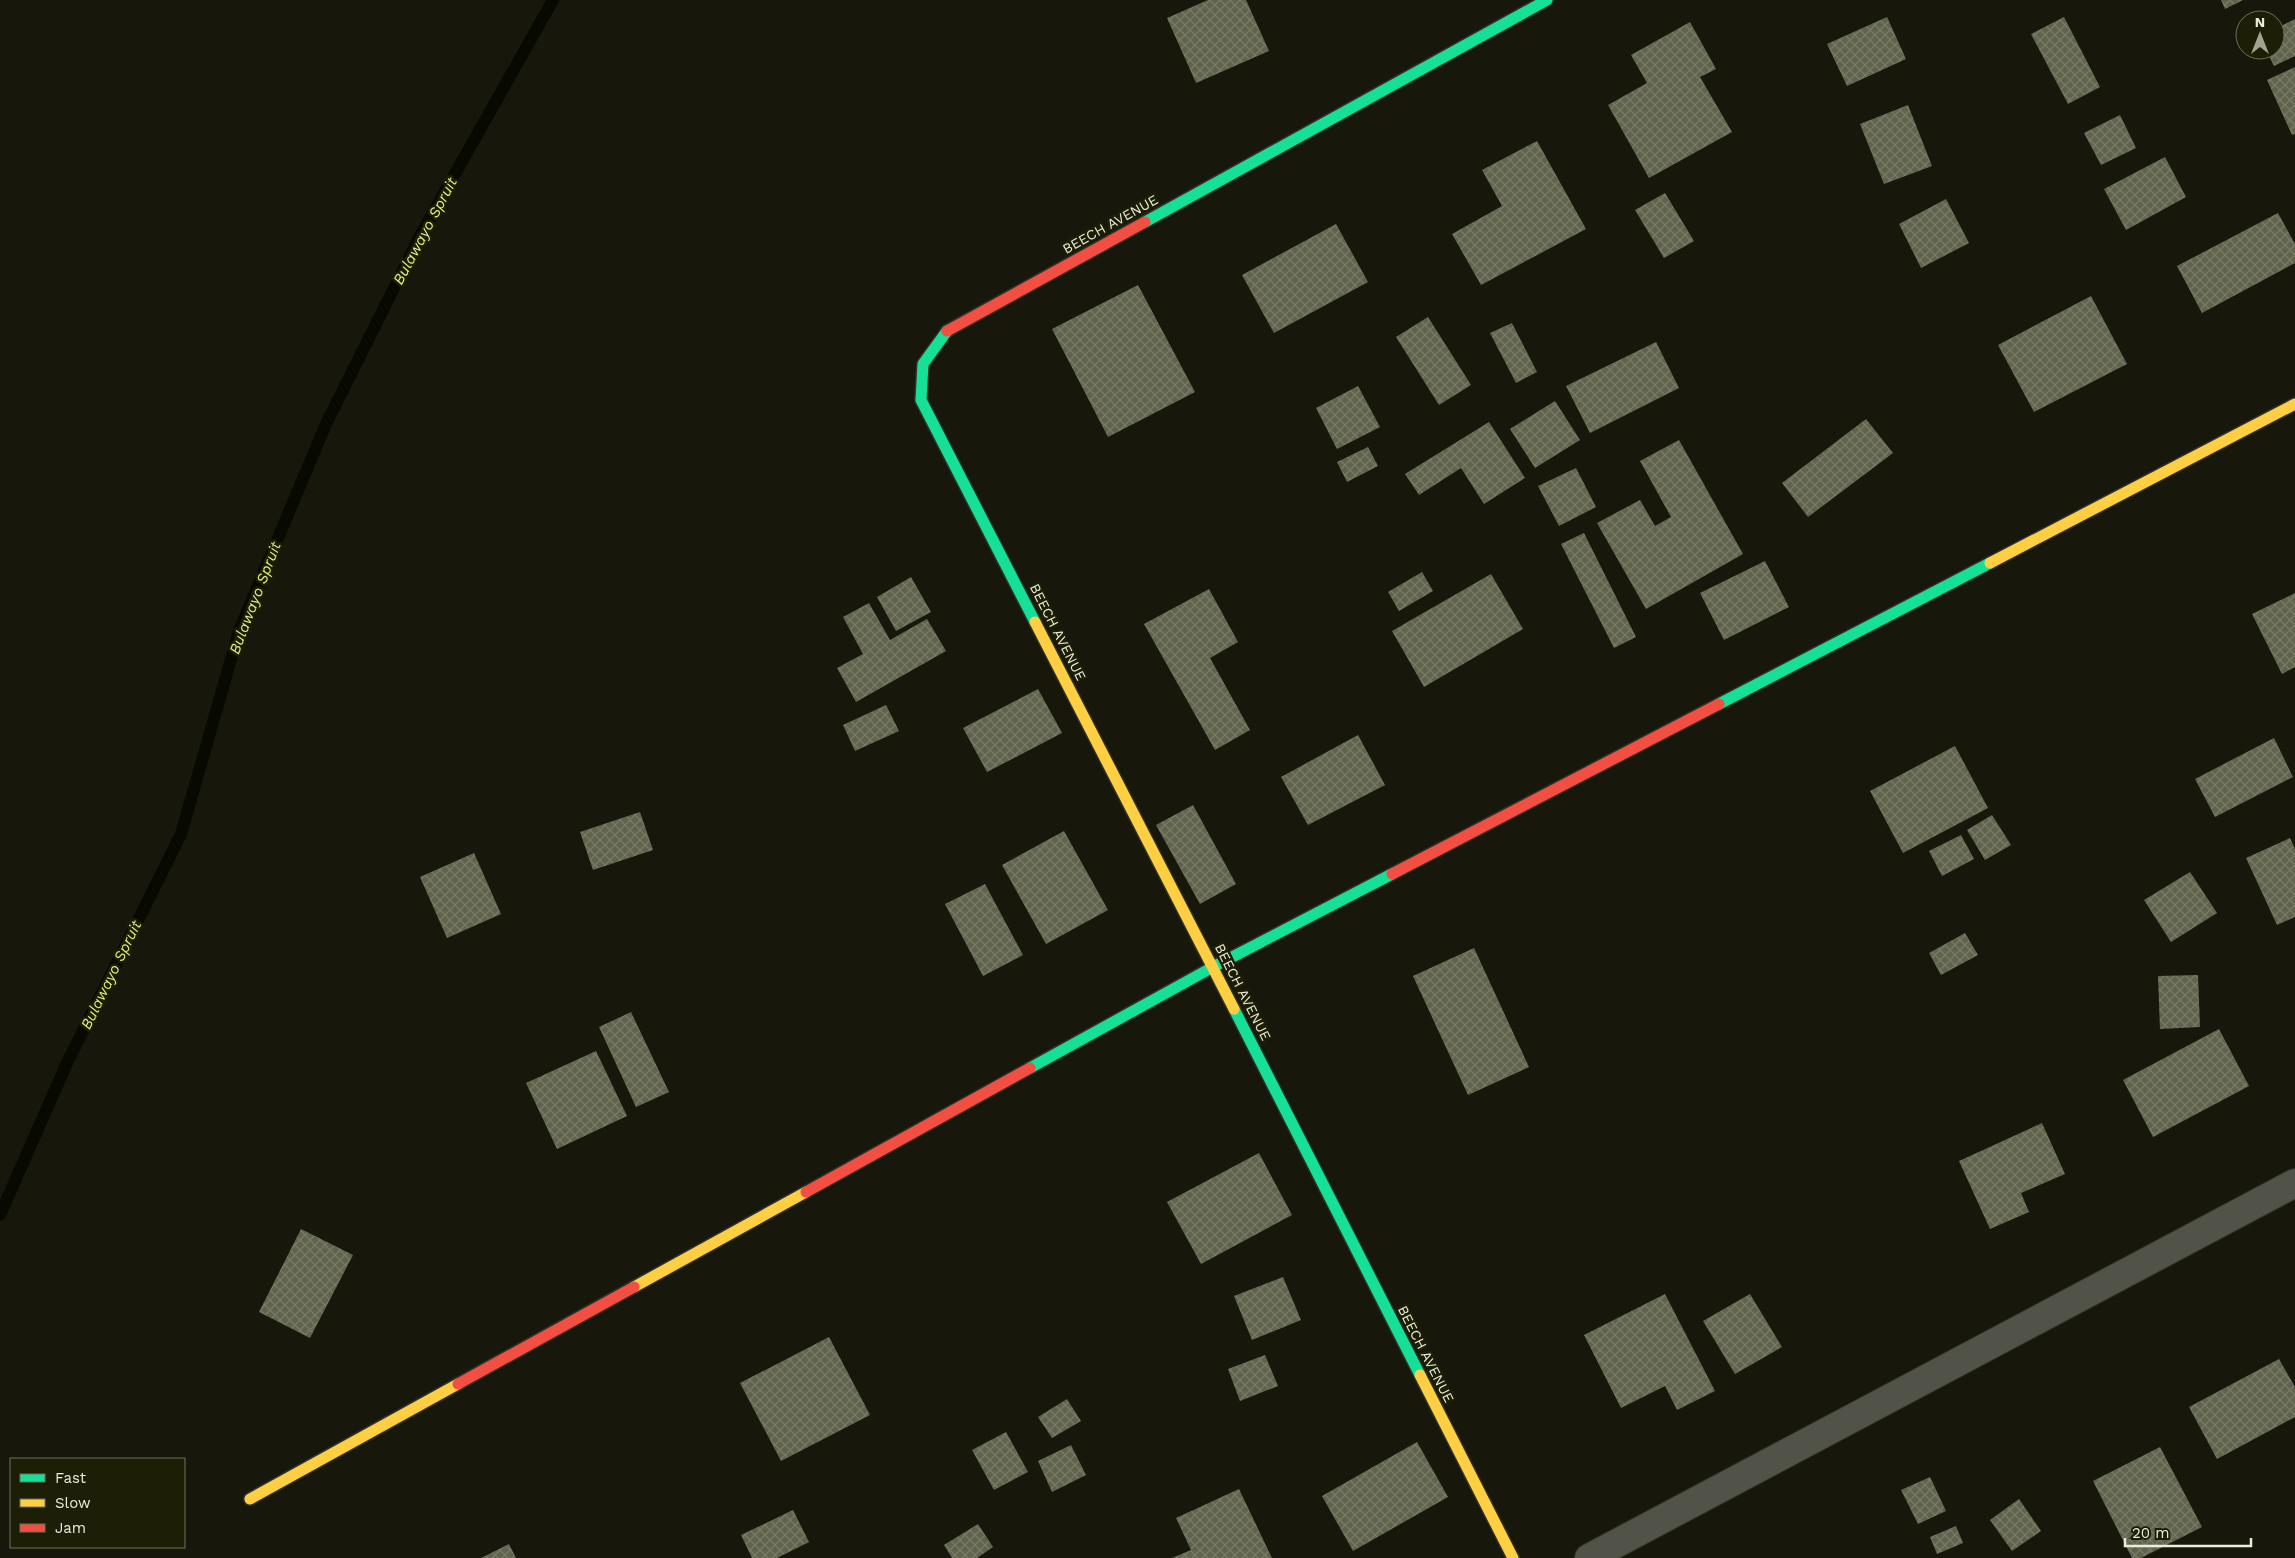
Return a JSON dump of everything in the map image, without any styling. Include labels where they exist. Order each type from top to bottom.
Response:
[{"type":"street","name":"BEECH AVENUE","points":[[1513,1558],[922,400],[923,364],[944,333],[1548,0]]},
{"type":"street","points":[[250,1498],[1213,967],[2295,404]]},
{"type":"street","points":[[1589,1558],[2295,1183]]},
{"type":"building","points":[[1208,0],[1246,0],[1269,51],[1196,83],[1167,18]]},
{"type":"building","points":[[2221,0],[2243,0],[2225,9]]},
{"type":"building","points":[[1887,17],[1906,59],[1847,86],[1827,44]]},
{"type":"building","points":[[2064,17],[2100,87],[2068,104],[2031,34]]},
{"type":"building","points":[[2295,19],[2295,56],[2274,66],[2271,60],[2285,60],[2285,24]]},
{"type":"building","points":[[1690,22],[1716,69],[1700,77],[1732,132],[1649,178],[1608,105],[1647,83],[1631,55]]},
{"type":"building","points":[[2295,67],[2295,134],[2292,135],[2267,80]]},
{"type":"building","points":[[1908,105],[1932,166],[1884,184],[1860,124]]},
{"type":"building","points":[[2120,115],[2136,148],[2101,165],[2084,133]]},
{"type":"building","points":[[1537,141],[1586,229],[1481,285],[1452,234],[1502,206],[1482,170]]},
{"type":"building","points":[[2165,157],[2186,197],[2126,230],[2104,189]]},
{"type":"building","points":[[1665,193],[1694,241],[1664,258],[1635,210]]},
{"type":"building","points":[[1946,199],[1969,243],[1921,268],[1899,224]]},
{"type":"building","points":[[2278,213],[2295,244],[2295,263],[2202,313],[2177,266]]},
{"type":"building","points":[[1336,224],[1368,282],[1274,333],[1242,275]]},
{"type":"building","points":[[1138,285],[1195,392],[1108,437],[1052,329]]},
{"type":"building","points":[[2091,296],[2127,364],[2034,412],[1998,345]]},
{"type":"building","points":[[1428,317],[1471,385],[1439,405],[1396,337]]},
{"type":"building","points":[[1512,323],[1537,372],[1516,383],[1490,333]]},
{"type":"building","points":[[1656,342],[1679,388],[1590,433],[1566,386]]},
{"type":"building","points":[[1358,386],[1380,427],[1337,449],[1316,408]]},
{"type":"building","points":[[1555,401],[1580,440],[1535,468],[1510,429]]},
{"type":"building","points":[[1866,419],[1893,453],[1808,517],[1782,483]]},
{"type":"building","points":[[1489,422],[1525,478],[1484,504],[1461,468],[1419,495],[1405,474]]},
{"type":"building","points":[[1679,440],[1743,554],[1646,609],[1597,523],[1640,500],[1655,526],[1671,517],[1640,461]]},
{"type":"building","points":[[1368,447],[1378,466],[1347,482],[1337,462]]},
{"type":"building","points":[[1576,468],[1596,507],[1559,526],[1538,486]]},
{"type":"building","points":[[1584,533],[1636,637],[1614,648],[1561,544]]},
{"type":"building","points":[[1765,561],[1789,607],[1724,640],[1700,593]]},
{"type":"building","points":[[1422,572],[1433,591],[1399,611],[1388,592]]},
{"type":"building","points":[[1491,574],[1523,629],[1424,687],[1392,631]]},
{"type":"building","points":[[911,577],[931,612],[896,631],[877,597]]},
{"type":"building","points":[[1209,589],[1238,642],[1210,658],[1250,730],[1215,750],[1144,624]]},
{"type":"building","points":[[2295,593],[2295,667],[2282,674],[2252,614]]},
{"type":"building","points":[[869,603],[890,640],[927,619],[946,651],[856,702],[837,668],[863,654],[843,617]]},
{"type":"building","points":[[1038,689],[1062,733],[987,772],[963,728]]},
{"type":"building","points":[[886,705],[899,731],[855,751],[843,725]]},
{"type":"building","points":[[1358,735],[1385,785],[1308,825],[1281,777]]},
{"type":"building","points":[[2274,738],[2293,777],[2215,817],[2195,779]]},
{"type":"building","points":[[1955,746],[1988,808],[1903,853],[1870,791]]},
{"type":"building","points":[[1193,805],[1236,884],[1200,904],[1156,825]]},
{"type":"building","points":[[640,812],[653,850],[593,870],[580,832]]},
{"type":"building","points":[[1992,815],[2011,845],[1985,860],[1967,830]]},
{"type":"building","points":[[1064,831],[1108,910],[1046,944],[1002,865]]},
{"type":"building","points":[[1961,835],[1974,859],[1942,876],[1929,851]]},
{"type":"building","points":[[2290,838],[2295,849],[2295,917],[2277,925],[2246,858]]},
{"type":"building","points":[[474,853],[501,914],[447,938],[420,877]]},
{"type":"building","points":[[2190,872],[2217,913],[2171,942],[2144,900]]},
{"type":"building","points":[[985,884],[1023,955],[983,976],[945,904]]},
{"type":"building","points":[[1965,933],[1978,955],[1941,975],[1929,953]]},
{"type":"building","points":[[1474,948],[1529,1067],[1468,1095],[1413,976]]},
{"type":"building","points":[[2198,975],[2200,1027],[2160,1029],[2158,976]]},
{"type":"building","points":[[631,1012],[669,1092],[636,1107],[599,1027]]},
{"type":"building","points":[[2219,1029],[2249,1086],[2153,1137],[2123,1080]]},
{"type":"building","points":[[596,1051],[627,1116],[557,1149],[526,1083]]},
{"type":"building","points":[[2042,1123],[2065,1174],[2021,1193],[2029,1212],[1990,1229],[1959,1161]]},
{"type":"building","points":[[1259,1153],[1292,1215],[1201,1264],[1167,1202]]},
{"type":"building","points":[[301,1229],[353,1255],[310,1338],[259,1312]]},
{"type":"building","points":[[1283,1277],[1301,1320],[1252,1340],[1234,1296]]},
{"type":"building","points":[[1665,1294],[1715,1391],[1677,1410],[1665,1386],[1621,1408],[1584,1335]]},
{"type":"building","points":[[1750,1294],[1782,1347],[1735,1374],[1703,1321]]},
{"type":"building","points":[[829,1337],[870,1415],[781,1461],[740,1383]]},
{"type":"building","points":[[1265,1355],[1278,1386],[1240,1401],[1228,1369]]},
{"type":"building","points":[[2279,1359],[2295,1387],[2295,1417],[2217,1459],[2189,1407]]},
{"type":"building","points":[[1067,1399],[1081,1421],[1052,1438],[1038,1417]]},
{"type":"building","points":[[1006,1432],[1028,1472],[994,1490],[972,1450]]},
{"type":"building","points":[[1417,1442],[1448,1497],[1353,1551],[1322,1496]]},
{"type":"building","points":[[1071,1445],[1086,1475],[1052,1492],[1038,1461]]},
{"type":"building","points":[[2160,1447],[2202,1527],[2141,1558],[2132,1558],[2093,1481]]},
{"type":"building","points":[[1930,1477],[1946,1511],[1918,1524],[1901,1490]]},
{"type":"building","points":[[1239,1489],[1272,1558],[1172,1558],[1191,1550],[1176,1518]]},
{"type":"building","points":[[2019,1499],[2041,1531],[2012,1551],[1990,1520]]},
{"type":"building","points":[[793,1510],[809,1542],[777,1558],[752,1558],[741,1535]]},
{"type":"building","points":[[978,1524],[993,1547],[977,1558],[952,1558],[944,1545]]},
{"type":"building","points":[[1956,1526],[1963,1543],[1937,1554],[1930,1537]]},
{"type":"building","points":[[509,1544],[516,1558],[481,1558]]},
{"type":"waterway","name":"Bulawayo Spruit","points":[[0,1215],[67,1063],[181,834],[239,631],[326,424],[420,236],[553,0]]},
{"type":"traffic: fast","points":[[1145,222],[1547,0]]},
{"type":"traffic: fast","points":[[947,331],[923,364],[921,400],[1035,622]]},
{"type":"traffic: fast","points":[[1719,704],[1990,563]]},
{"type":"traffic: fast","points":[[1030,1068],[1213,967],[1392,874]]},
{"type":"traffic: fast","points":[[1234,1009],[1420,1375]]},
{"type":"traffic: slow","points":[[1990,563],[2295,404]]},
{"type":"traffic: slow","points":[[1035,622],[1234,1009]]},
{"type":"traffic: slow","points":[[634,1287],[806,1192]]},
{"type":"traffic: slow","points":[[1420,1375],[1513,1558]]},
{"type":"traffic: slow","points":[[250,1499],[458,1384]]},
{"type":"traffic: jam","points":[[947,331],[1145,222]]},
{"type":"traffic: jam","points":[[1392,874],[1719,704]]},
{"type":"traffic: jam","points":[[806,1192],[1030,1068]]},
{"type":"traffic: jam","points":[[458,1384],[634,1287]]}]
